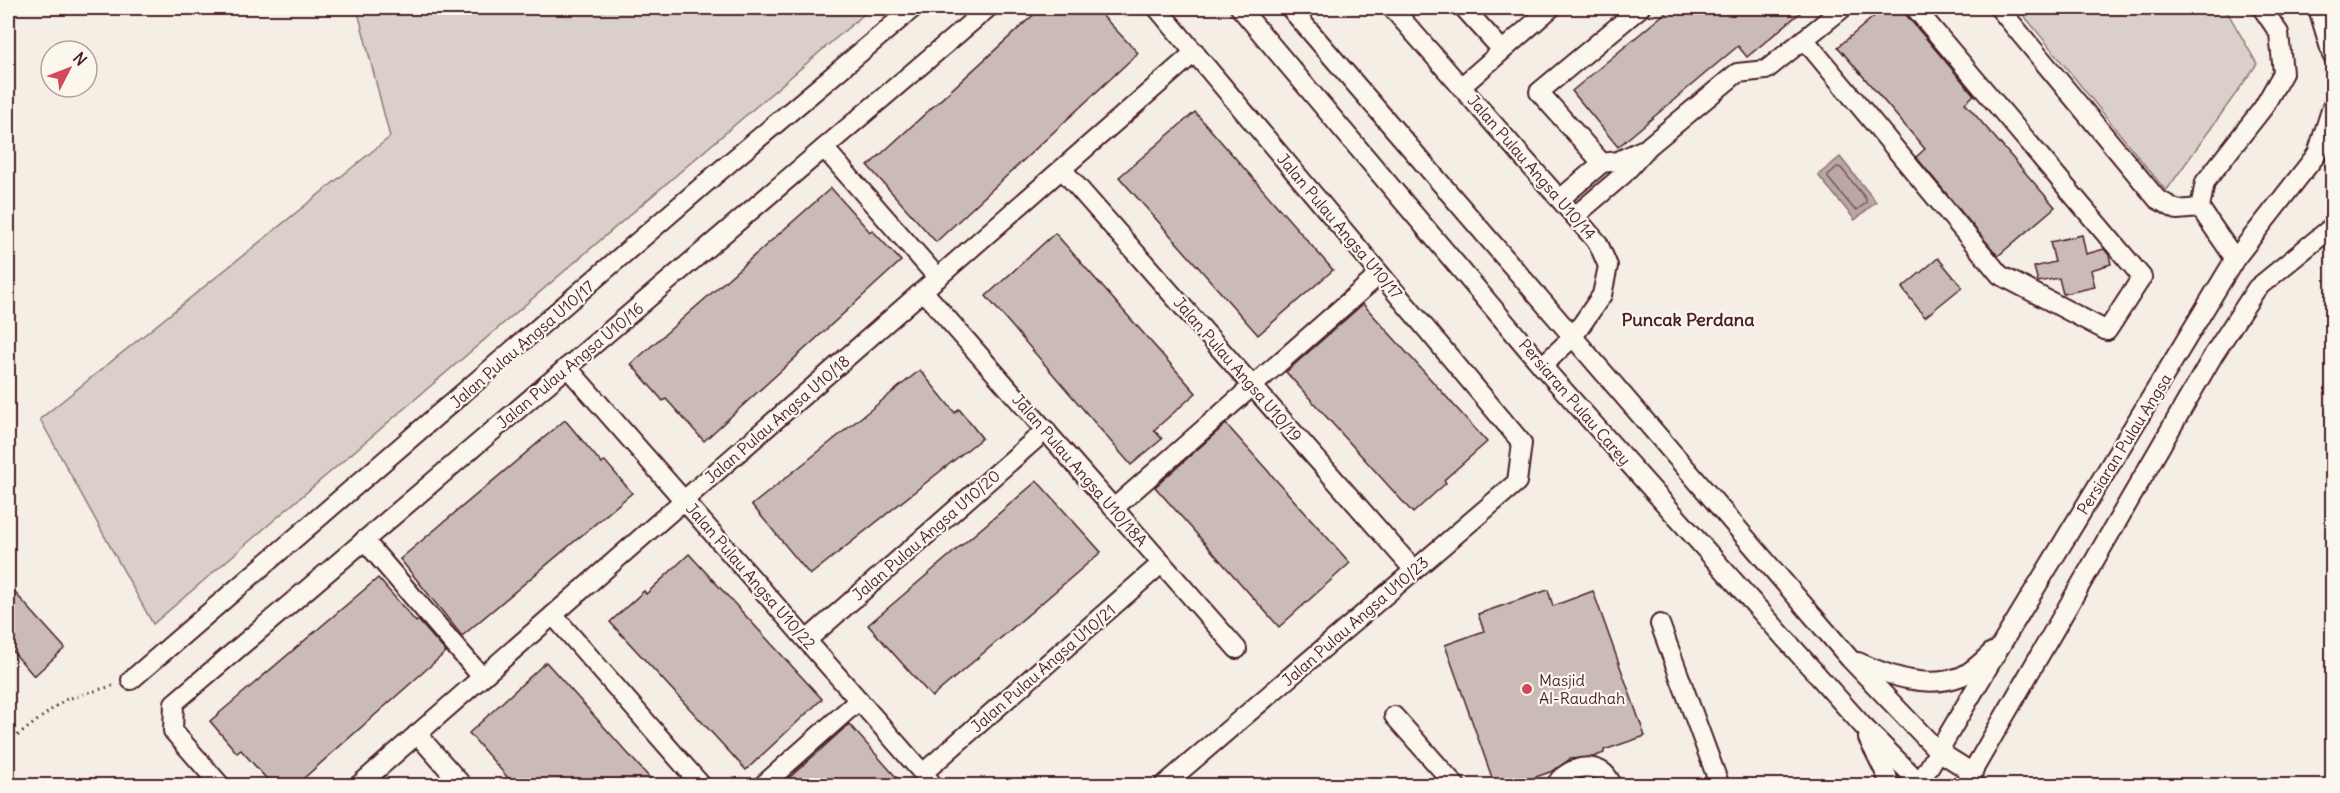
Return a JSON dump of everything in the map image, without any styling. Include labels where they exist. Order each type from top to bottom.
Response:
[{"type":"street","name":"Jalan Pulau Angsa U10/17","points":[[131,680],[715,175],[912,8]]},
{"type":"street","name":"Jalan Pulau Angsa U10/16","points":[[221,786],[173,731],[174,703],[988,8]]},
{"type":"street","name":"Jalan Pulau Angsa U10/17","points":[[1157,8],[1522,444]]},
{"type":"street","points":[[1290,8],[1851,659],[1938,752],[1969,779]]},
{"type":"street","name":"Jalan Pulau Angsa U10/14","points":[[1392,8],[1598,243],[1608,266],[1602,295],[1573,337],[1542,366]]},
{"type":"street","points":[[1464,8],[1502,50]]},
{"type":"street","points":[[1462,86],[1551,8]]},
{"type":"street","points":[[1602,163],[1539,92],[1640,8]]},
{"type":"street","points":[[1575,216],[1623,175],[1649,146],[1737,74],[1766,70],[1843,8]]},
{"type":"street","points":[[1804,39],[2000,275],[2107,331],[2142,277],[1915,8]]},
{"type":"street","points":[[2000,8],[2157,199],[2177,210],[2200,208]]},
{"type":"street","points":[[2235,259],[2200,208],[2205,182],[2263,108],[2283,73],[2279,33],[2262,8]]},
{"type":"street","points":[[2318,8],[2332,55]]},
{"type":"street","name":"Persiaran Pulau Carey","points":[[1249,11],[1542,366],[1862,725],[1920,785]]},
{"type":"street","name":"Jalan Pulau Angsa U10/18","points":[[358,786],[1195,52]]},
{"type":"street","name":"Persiaran Pulau Angsa","points":[[1920,785],[2004,640],[2198,324],[2235,259],[2317,154],[2332,107]]},
{"type":"street","points":[[1560,199],[1602,163],[1618,161],[1649,146]]},
{"type":"street","points":[[824,148],[938,278]]},
{"type":"street","name":"Jalan Pulau Angsa U10/19","points":[[1062,169],[1414,570]]},
{"type":"street","name":"Persiaran Pulau Angsa","points":[[1969,779],[2202,374],[2257,288],[2332,227]]},
{"type":"street","points":[[1114,508],[1380,274]]},
{"type":"street","name":"Jalan Pulau Angsa U10/18A","points":[[923,291],[1237,649]]},
{"type":"street","name":"Jalan Pulau Angsa U10/22","points":[[567,367],[928,779]]},
{"type":"street","name":"Jalan Pulau Angsa U10/20","points":[[807,640],[1046,430]]},
{"type":"street","name":"Jalan Pulau Angsa U10/23","points":[[1163,786],[1517,482],[1522,444]]},
{"type":"street","points":[[364,540],[482,677]]},
{"type":"street","name":"Jalan Pulau Angsa U10/21","points":[[928,779],[1162,563]]},
{"type":"street","points":[[553,615],[702,786]]},
{"type":"street","points":[[1660,624],[1720,786]]},
{"type":"street","points":[[1851,659],[1892,676],[1929,682],[1963,675],[2004,640]]},
{"type":"street","points":[[762,786],[859,700]]},
{"type":"street","points":[[1394,716],[1456,786]]},
{"type":"street","points":[[1862,725],[1887,776],[1889,786]]},
{"type":"street","points":[[417,734],[463,786]]},
{"type":"street","points":[[1555,786],[1561,776],[1586,767],[1603,771],[1613,786]]},
{"type":"path","points":[[8,743],[64,700],[131,680]]},
{"type":"shaded area","points":[[357,8],[871,8],[153,624],[40,419],[390,137]]},
{"type":"shaded area","points":[[2018,8],[2225,8],[2257,64],[2166,191]]},
{"type":"water","points":[[1840,157],[1876,202],[1855,220],[1818,175]]},
{"type":"building","points":[[1041,8],[1095,8],[1138,53],[936,242],[868,166]]},
{"type":"building","points":[[1671,8],[1806,8],[1747,57],[1738,46],[1618,147],[1572,91]]},
{"type":"building","points":[[1884,8],[1904,8],[1906,15],[1974,95],[1965,103],[2055,207],[1998,256],[1916,157],[1925,149],[1838,47]]},
{"type":"building","points":[[1195,112],[1333,270],[1258,335],[1119,177]]},
{"type":"building","points":[[831,188],[870,232],[872,230],[901,261],[704,441],[666,399],[663,401],[631,364]]},
{"type":"building","points":[[1055,233],[1196,393],[1154,430],[1162,439],[1131,465],[986,296]]},
{"type":"building","points":[[2082,235],[2086,254],[2104,249],[2109,255],[2111,264],[2091,270],[2095,287],[2063,294],[2059,278],[2038,282],[2034,267],[2055,262],[2050,242]]},
{"type":"building","points":[[1938,258],[1962,287],[1925,317],[1902,288]]},
{"type":"building","points":[[1363,304],[1487,442],[1444,480],[1446,483],[1413,513],[1286,372]]},
{"type":"building","points":[[920,370],[955,413],[959,409],[982,438],[810,575],[752,505]]},
{"type":"building","points":[[565,420],[602,464],[605,461],[632,493],[462,636],[400,559]]},
{"type":"building","points":[[1226,424],[1350,563],[1279,627],[1155,487]]},
{"type":"building","points":[[1037,481],[1101,552],[932,697],[868,625]]},
{"type":"building","points":[[689,554],[822,699],[746,770],[610,622],[644,591],[646,594]]},
{"type":"building","points":[[378,578],[446,652],[295,786],[273,786],[241,750],[237,753],[210,721]]},
{"type":"building","points":[[8,585],[65,648],[34,676],[8,646]]},
{"type":"building","name":"Masjid Al-Raudhah","points":[[1548,590],[1553,606],[1593,591],[1645,736],[1604,750],[1604,753],[1593,757],[1570,759],[1553,771],[1510,786],[1495,786],[1445,645],[1484,631],[1478,614]]},
{"type":"building","points":[[546,662],[657,786],[515,786],[469,733]]},
{"type":"building","points":[[849,724],[904,786],[780,786]]},
{"type":"place","name":"Masjid Al-Raudhah","points":[[1527,689]]},
{"type":"district","name":"Puncak Perdana","points":[[1688,320]]}]
